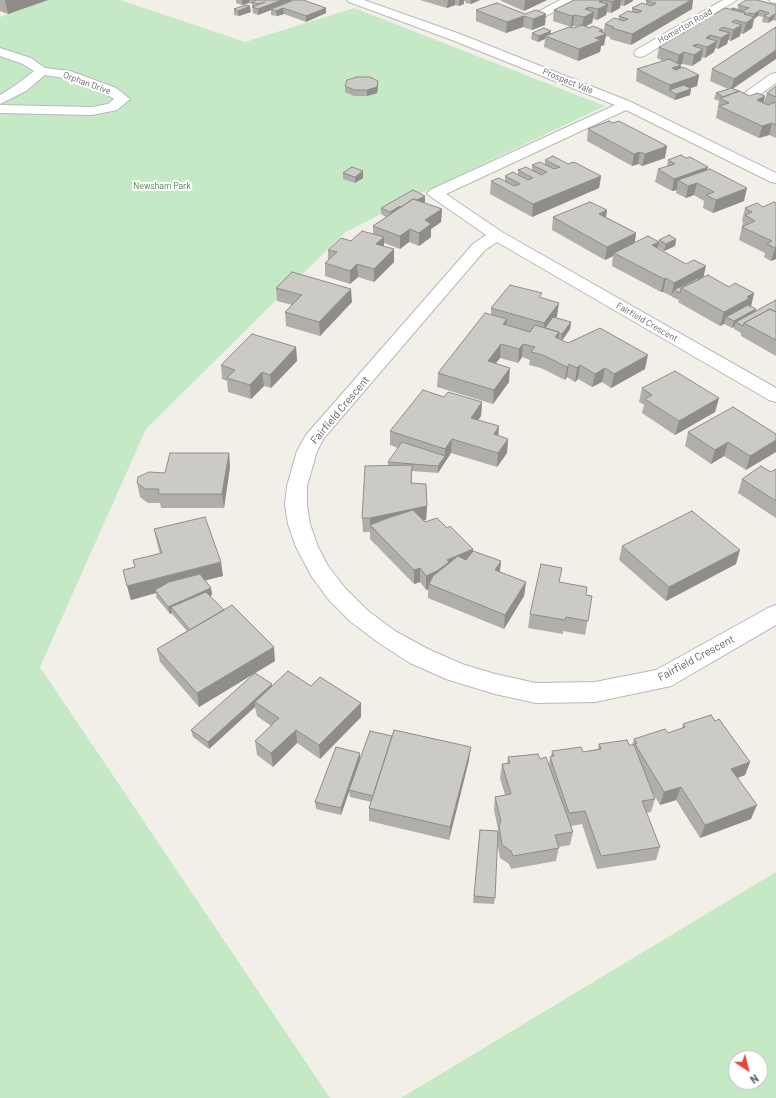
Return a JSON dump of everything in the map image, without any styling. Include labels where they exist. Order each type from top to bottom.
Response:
[{"type":"street","name":"Prospect Vale","points":[[353,0],[456,37],[626,105],[776,179]]},
{"type":"street","points":[[536,17],[569,0]]},
{"type":"street","name":"Homerton Road","points":[[640,53],[731,0]]},
{"type":"street","name":"Orphan Drive","points":[[0,52],[26,61],[42,71],[66,74],[111,91],[123,98],[112,107],[92,111],[0,109]]},
{"type":"street","points":[[0,100],[21,88],[42,71]]},
{"type":"street","points":[[745,99],[776,77]]},
{"type":"street","name":"Fairfield Crescent","points":[[626,105],[435,194],[496,235],[776,396]]},
{"type":"street","name":"Fairfield Crescent","points":[[496,235],[479,247],[316,435],[307,451],[297,486],[296,505],[299,524],[307,548],[320,571],[337,594],[359,616],[387,637],[413,652],[455,672],[495,684],[536,693],[595,692],[662,679],[776,614]]},
{"type":"green space","name":"Newsham Park","points":[[48,0],[120,0],[245,42],[354,8],[605,106],[413,197],[344,233],[146,429],[40,667],[330,1098],[0,1098],[0,17]]},
{"type":"green space","points":[[776,872],[776,1098],[401,1098]]},
{"type":"building","points":[[256,0],[282,0],[258,9],[252,7],[265,2],[258,4],[252,2]]},
{"type":"building","points":[[294,0],[303,0],[326,8],[306,16],[283,8],[276,11],[271,9]]},
{"type":"building","points":[[574,0],[602,0],[599,2],[608,4],[598,9],[589,7],[585,9],[594,12],[584,17],[572,16],[554,10]]},
{"type":"building","points":[[604,0],[616,0],[612,2]]},
{"type":"building","points":[[691,0],[632,34],[612,28],[614,27],[605,24],[614,18],[624,21],[628,19],[619,16],[628,11],[638,13],[642,11],[632,8],[642,3],[651,6],[656,3],[646,1]]},
{"type":"building","points":[[746,0],[757,0],[776,5],[776,15],[775,14],[769,18],[764,16],[769,13],[760,10],[754,14],[749,13],[746,15],[746,13],[731,9],[733,8],[743,11],[749,8],[738,5]]},
{"type":"building","points":[[497,3],[525,14],[536,10],[546,14],[533,19],[524,16],[507,22],[476,10]]},
{"type":"building","points":[[246,5],[250,6],[238,11],[234,9]]},
{"type":"building","points":[[725,8],[746,13],[744,14],[754,17],[746,23],[735,20],[732,22],[742,25],[733,30],[723,27],[719,30],[730,33],[721,38],[710,35],[706,38],[717,41],[707,47],[697,44],[693,46],[703,49],[694,55],[684,52],[679,55],[659,47]]},
{"type":"building","points":[[582,25],[589,28],[593,26],[603,30],[599,31],[606,34],[595,38],[601,40],[579,49],[545,36],[569,27],[574,28]]},
{"type":"building","points":[[776,27],[776,50],[734,79],[712,69]]},
{"type":"building","points":[[544,28],[551,31],[539,36],[532,33]]},
{"type":"building","points":[[669,59],[681,65],[672,68],[676,70],[683,67],[699,75],[670,85],[637,69]]},
{"type":"building","points":[[357,77],[370,77],[378,81],[377,87],[367,90],[354,90],[345,86],[347,80]]},
{"type":"building","points":[[684,85],[691,89],[676,94],[669,90]]},
{"type":"building","points":[[776,86],[776,97],[767,93]]},
{"type":"building","points":[[731,88],[739,91],[724,97],[716,93]]},
{"type":"building","points":[[739,91],[750,96],[757,93],[765,96],[757,100],[768,105],[776,102],[776,125],[772,123],[762,126],[719,106],[729,103],[720,98]]},
{"type":"building","points":[[609,121],[613,123],[619,121],[667,146],[645,154],[640,152],[634,154],[588,129]]},
{"type":"building","points":[[681,155],[686,158],[690,157],[708,167],[674,179],[658,169],[675,164],[668,160]]},
{"type":"building","points":[[553,156],[568,164],[574,162],[601,176],[533,204],[491,181],[499,178],[514,186],[520,184],[505,176],[513,172],[528,180],[533,178],[518,170],[526,167],[541,175],[547,172],[532,165],[540,162],[554,169],[560,167],[545,160]]},
{"type":"building","points":[[352,167],[363,171],[355,177],[343,173]]},
{"type":"building","points":[[710,169],[747,188],[716,200],[706,195],[714,192],[697,183],[688,186],[678,180]]},
{"type":"building","points":[[413,190],[425,196],[417,200],[413,199],[390,212],[381,208]]},
{"type":"building","points":[[413,199],[442,209],[425,220],[431,224],[419,233],[410,229],[400,236],[373,226]]},
{"type":"building","points":[[590,202],[607,210],[599,214],[636,233],[607,247],[553,217]]},
{"type":"building","points":[[774,202],[776,203],[775,248],[767,244],[772,241],[742,227],[755,221],[745,215],[752,212],[745,208],[757,203],[763,207]]},
{"type":"building","points":[[362,231],[384,237],[376,244],[394,249],[374,269],[357,264],[350,271],[325,263],[337,252],[328,250],[341,238],[351,241]]},
{"type":"building","points":[[669,235],[676,239],[666,244],[659,240]]},
{"type":"building","points":[[648,236],[659,242],[652,245],[686,264],[694,260],[706,266],[674,283],[614,253]]},
{"type":"building","points":[[292,272],[351,289],[319,322],[285,312],[302,295],[276,288]]},
{"type":"building","points":[[708,275],[729,287],[735,283],[754,293],[747,297],[750,298],[724,312],[681,288]]},
{"type":"building","points":[[698,278],[700,279],[681,288],[680,293],[674,290]]},
{"type":"building","points":[[510,285],[542,293],[539,297],[559,303],[544,323],[491,308]]},
{"type":"building","points":[[776,300],[776,312],[770,309],[744,323],[743,326],[736,322]]},
{"type":"building","points":[[748,305],[756,309],[734,321],[726,317]]},
{"type":"building","points":[[770,309],[776,312],[776,340],[744,323]]},
{"type":"building","points":[[485,313],[507,319],[503,324],[530,332],[535,325],[559,332],[555,337],[568,343],[600,328],[648,355],[614,374],[605,368],[595,374],[580,365],[577,368],[569,364],[567,367],[543,355],[531,352],[535,347],[523,344],[519,349],[501,344],[488,361],[510,368],[494,390],[438,373]]},
{"type":"building","points":[[553,317],[571,322],[562,334],[545,328]]},
{"type":"building","points":[[252,334],[296,347],[270,375],[262,372],[250,385],[227,378],[235,370],[221,365]]},
{"type":"building","points":[[675,371],[719,398],[679,421],[645,399],[652,395],[642,388]]},
{"type":"building","points":[[423,390],[444,397],[448,392],[482,402],[471,418],[499,426],[494,434],[508,439],[498,453],[452,439],[445,449],[390,431]]},
{"type":"building","points":[[733,407],[776,434],[776,440],[750,456],[728,442],[715,450],[688,432]]},
{"type":"building","points":[[402,442],[445,456],[438,466],[388,462]]},
{"type":"building","points":[[170,453],[229,453],[222,494],[158,494],[159,489],[145,489],[137,483],[138,477],[149,472],[165,473]]},
{"type":"building","points":[[412,465],[411,483],[426,484],[427,506],[370,518],[362,518],[365,466]]},
{"type":"building","points":[[761,466],[771,472],[776,469],[776,501],[742,479]]},
{"type":"building","points":[[413,510],[425,522],[437,518],[447,528],[450,526],[473,549],[447,560],[449,562],[437,571],[426,576],[420,568],[414,570],[370,525]]},
{"type":"building","points":[[692,511],[740,550],[669,587],[622,546]]},
{"type":"building","points":[[205,517],[221,562],[127,586],[123,570],[135,567],[133,560],[162,553],[154,529]]},
{"type":"building","points":[[473,551],[501,561],[495,570],[526,582],[505,615],[429,584],[433,576],[458,556],[466,560]]},
{"type":"building","points":[[541,564],[562,568],[559,582],[587,587],[586,595],[592,596],[588,621],[566,617],[565,620],[530,614]]},
{"type":"building","points":[[200,574],[211,588],[168,607],[155,590],[169,582]]},
{"type":"building","points":[[206,592],[224,610],[190,630],[171,607]]},
{"type":"building","points":[[232,605],[274,647],[197,693],[157,649]]},
{"type":"building","points":[[288,671],[311,686],[320,677],[361,703],[319,745],[296,730],[271,753],[255,741],[279,718],[255,702]]},
{"type":"building","points":[[255,673],[272,684],[208,742],[191,730]]},
{"type":"building","points":[[711,715],[715,721],[719,719],[750,762],[731,769],[757,805],[705,825],[681,787],[664,792],[635,744],[637,743],[634,739],[665,729],[668,733],[685,727],[683,724]]},
{"type":"building","points":[[394,730],[471,747],[450,827],[369,808]]},
{"type":"building","points":[[370,731],[392,736],[373,796],[349,790]]},
{"type":"building","points":[[627,740],[629,745],[634,745],[655,799],[642,801],[660,847],[601,856],[585,811],[569,813],[550,757],[554,756],[552,751],[581,747],[583,752],[601,749],[599,744]]},
{"type":"building","points":[[336,747],[360,753],[341,808],[315,802]]},
{"type":"building","points":[[538,754],[540,759],[546,757],[573,832],[555,835],[559,848],[513,856],[511,851],[502,845],[499,825],[501,821],[495,797],[511,794],[502,764],[510,763],[508,757]]},
{"type":"building","points":[[480,830],[498,831],[495,898],[474,896]]}]
